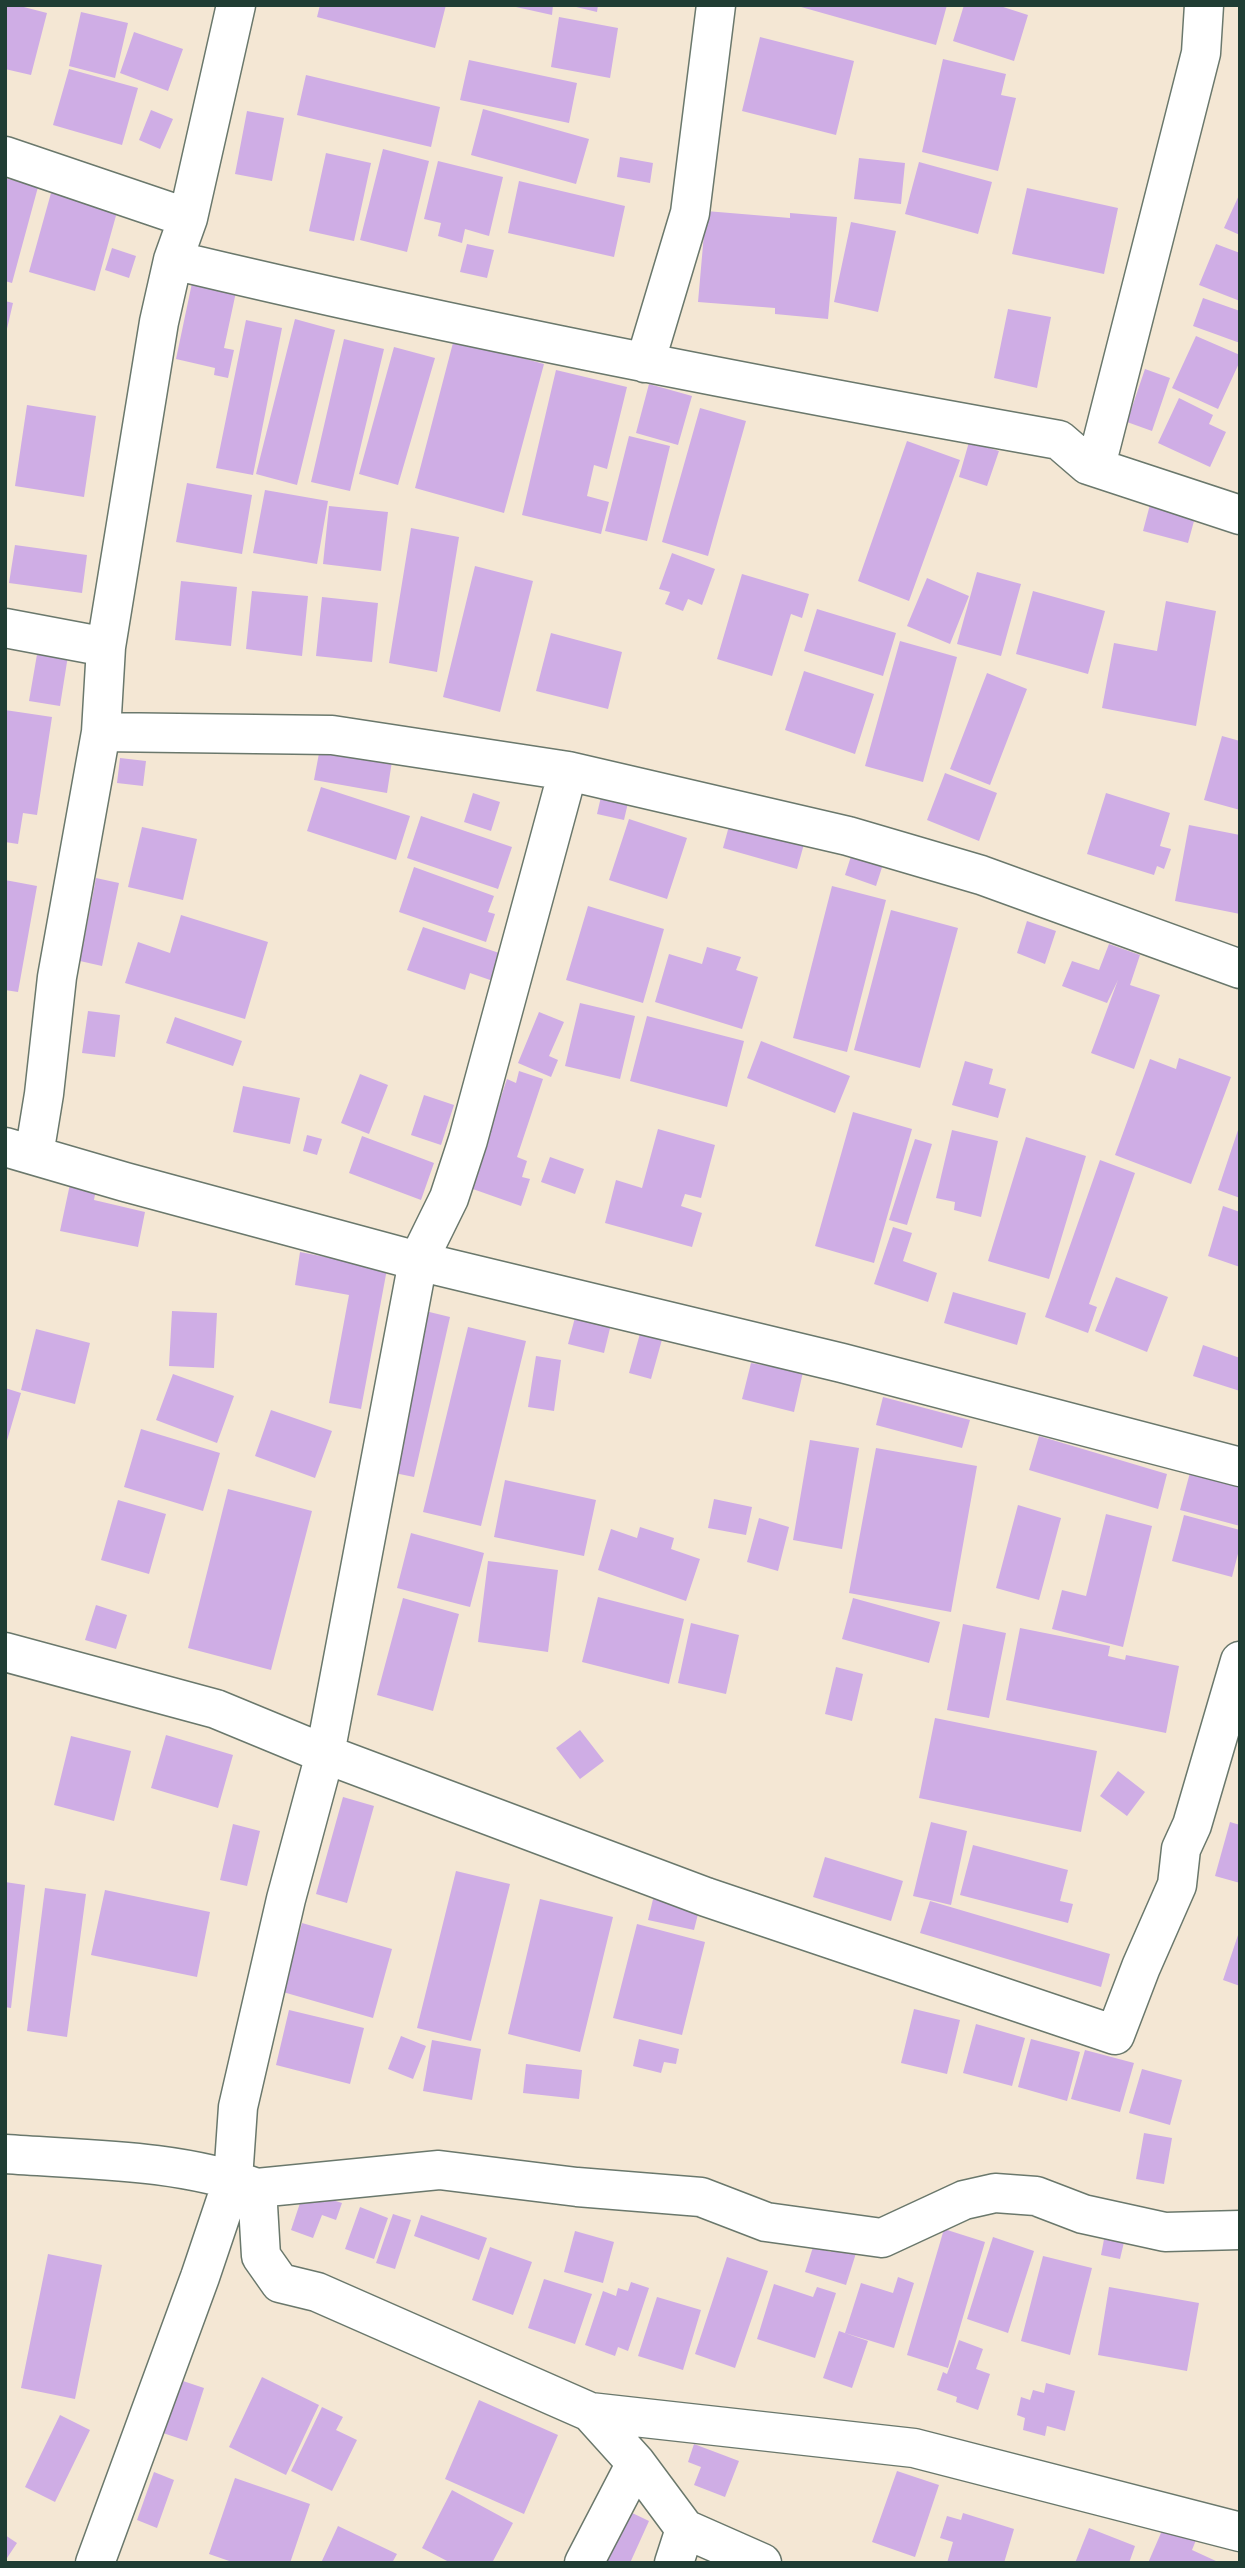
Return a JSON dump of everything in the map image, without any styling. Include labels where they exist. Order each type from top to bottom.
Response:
[{"type":"street","points":[[236,5],[188,218],[173,260],[159,322],[106,647],[101,732],[57,976],[44,1094],[20,1151],[418,1261],[842,1363],[1240,1467]]},
{"type":"street","points":[[645,363],[690,213],[716,5]]},
{"type":"street","points":[[1088,465],[1100,450],[1201,53],[1204,5]]},
{"type":"street","points":[[5,156],[188,218]]},
{"type":"street","points":[[173,260],[327,297],[645,363],[1059,440],[1088,465],[1240,515]]},
{"type":"street","points":[[5,628],[106,647]]},
{"type":"street","points":[[101,732],[332,735],[568,771],[848,836],[981,875],[1240,969]]},
{"type":"street","points":[[568,771],[468,1140],[449,1198],[418,1261],[325,1754],[286,1899],[237,2107],[245,2184],[261,2256],[280,2283],[317,2292],[590,2412],[914,2448],[1240,2532]]},
{"type":"street","points":[[5,1651],[216,1709],[325,1754],[706,1897],[1115,2035],[1177,1885],[1181,1849],[1192,1825],[1240,1661]]},
{"type":"street","points":[[5,2154],[140,2162],[245,2184],[439,2170],[577,2187],[701,2197],[766,2222],[882,2238],[964,2200],[995,2193],[1036,2196],[1083,2214],[1165,2232],[1240,2230]]},
{"type":"street","points":[[96,2563],[200,2277],[245,2184]]},
{"type":"street","points":[[590,2412],[636,2463],[680,2546],[762,2563]]},
{"type":"street","points":[[584,2563],[636,2463]]},
{"type":"building","points":[[5,5],[47,13],[31,75],[5,69]]},
{"type":"building","points":[[320,5],[446,5],[435,48],[317,17]]},
{"type":"building","points":[[507,5],[553,5],[552,15]]},
{"type":"building","points":[[568,5],[598,5],[597,12]]},
{"type":"building","points":[[794,5],[947,5],[936,45]]},
{"type":"building","points":[[964,5],[997,5],[1028,15],[1014,61],[953,41]]},
{"type":"building","points":[[81,12],[128,23],[115,78],[69,66]]},
{"type":"building","points":[[559,17],[618,28],[610,78],[551,67]]},
{"type":"building","points":[[134,32],[183,49],[168,91],[120,73]]},
{"type":"building","points":[[760,37],[854,61],[836,135],[742,111]]},
{"type":"building","points":[[943,59],[1006,74],[1001,95],[1016,98],[998,171],[922,152]]},
{"type":"building","points":[[469,60],[577,83],[569,123],[460,100]]},
{"type":"building","points":[[69,69],[138,88],[122,145],[53,125]]},
{"type":"building","points":[[306,75],[440,107],[431,147],[297,115]]},
{"type":"building","points":[[483,109],[589,139],[576,184],[471,155]]},
{"type":"building","points":[[151,110],[173,119],[160,149],[139,140]]},
{"type":"building","points":[[247,111],[284,118],[272,181],[235,174]]},
{"type":"building","points":[[383,149],[429,161],[407,252],[360,240]]},
{"type":"building","points":[[326,153],[371,163],[354,241],[309,231]]},
{"type":"building","points":[[620,157],[653,163],[650,183],[617,177]]},
{"type":"building","points":[[859,158],[905,163],[901,204],[854,199]]},
{"type":"building","points":[[438,161],[503,177],[489,236],[465,229],[462,243],[438,236],[441,223],[424,219]]},
{"type":"building","points":[[919,162],[992,182],[978,234],[905,214]]},
{"type":"building","points":[[5,178],[38,187],[12,283],[5,281]]},
{"type":"building","points":[[519,181],[625,206],[614,257],[508,233]]},
{"type":"building","points":[[1027,188],[1118,208],[1104,274],[1012,254]]},
{"type":"building","points":[[51,193],[117,212],[95,291],[29,272]]},
{"type":"building","points":[[1240,193],[1240,235],[1224,228]]},
{"type":"building","points":[[706,211],[790,218],[790,213],[837,217],[828,319],[775,314],[775,308],[698,302]]},
{"type":"building","points":[[851,222],[896,231],[878,312],[834,302]]},
{"type":"building","points":[[467,244],[494,250],[487,278],[460,272]]},
{"type":"building","points":[[1216,244],[1240,253],[1240,301],[1199,285]]},
{"type":"building","points":[[112,248],[136,256],[129,278],[105,270]]},
{"type":"building","points":[[192,283],[236,292],[224,348],[234,350],[228,378],[214,375],[215,368],[176,359]]},
{"type":"building","points":[[1203,298],[1240,311],[1240,343],[1193,326]]},
{"type":"building","points":[[5,301],[13,303],[6,333],[5,333]]},
{"type":"building","points":[[1008,309],[1051,317],[1037,388],[994,378]]},
{"type":"building","points":[[295,319],[335,330],[297,485],[256,474]]},
{"type":"building","points":[[246,320],[282,328],[253,475],[216,468]]},
{"type":"building","points":[[1196,336],[1240,355],[1240,361],[1218,409],[1172,388]]},
{"type":"building","points":[[344,339],[384,349],[350,491],[311,482]]},
{"type":"building","points":[[454,339],[544,364],[504,513],[415,488]]},
{"type":"building","points":[[394,347],[435,358],[398,485],[359,474]]},
{"type":"building","points":[[1145,369],[1170,378],[1152,431],[1127,422]]},
{"type":"building","points":[[556,370],[627,387],[607,469],[594,465],[587,496],[609,502],[601,534],[522,515]]},
{"type":"building","points":[[649,384],[692,396],[678,445],[636,433]]},
{"type":"building","points":[[1179,398],[1213,415],[1209,424],[1226,432],[1210,467],[1158,443]]},
{"type":"building","points":[[27,405],[96,416],[84,497],[15,486]]},
{"type":"building","points":[[700,408],[746,421],[708,556],[662,542]]},
{"type":"building","points":[[629,436],[670,446],[647,541],[605,531]]},
{"type":"building","points":[[907,441],[960,460],[909,601],[858,581]]},
{"type":"building","points":[[969,442],[999,451],[987,486],[959,477]]},
{"type":"building","points":[[187,483],[252,495],[242,554],[176,542]]},
{"type":"building","points":[[265,490],[328,501],[317,564],[253,553]]},
{"type":"building","points":[[1152,497],[1197,510],[1188,543],[1143,531]]},
{"type":"building","points":[[329,506],[388,512],[381,571],[323,564]]},
{"type":"building","points":[[411,528],[459,537],[437,672],[389,663]]},
{"type":"building","points":[[15,545],[87,555],[82,593],[9,583]]},
{"type":"building","points":[[672,553],[715,569],[702,605],[688,599],[683,611],[665,604],[670,592],[659,589]]},
{"type":"building","points":[[475,566],[533,581],[500,712],[443,697]]},
{"type":"building","points":[[977,572],[1021,584],[1001,656],[957,644]]},
{"type":"building","points":[[742,574],[809,594],[802,618],[791,614],[772,676],[717,659]]},
{"type":"building","points":[[927,578],[969,596],[950,644],[907,626]]},
{"type":"building","points":[[181,581],[237,587],[231,646],[175,640]]},
{"type":"building","points":[[252,591],[308,596],[302,656],[246,649]]},
{"type":"building","points":[[1033,591],[1105,611],[1088,674],[1016,654]]},
{"type":"building","points":[[322,597],[378,603],[372,662],[316,656]]},
{"type":"building","points":[[1166,601],[1216,611],[1196,726],[1102,708],[1114,643],[1157,651]]},
{"type":"building","points":[[817,609],[896,633],[883,676],[804,651]]},
{"type":"building","points":[[551,633],[622,652],[608,709],[536,691]]},
{"type":"building","points":[[40,637],[70,643],[60,706],[29,701]]},
{"type":"building","points":[[900,641],[957,657],[923,782],[865,766]]},
{"type":"building","points":[[804,671],[874,694],[855,754],[785,730]]},
{"type":"building","points":[[987,673],[1027,689],[990,785],[950,769]]},
{"type":"building","points":[[5,710],[52,717],[37,815],[23,813],[18,844],[5,842]]},
{"type":"building","points":[[1222,736],[1240,741],[1240,810],[1204,800]]},
{"type":"building","points":[[320,748],[392,761],[387,793],[314,780]]},
{"type":"building","points":[[120,758],[146,761],[143,786],[117,783]]},
{"type":"building","points":[[945,773],[997,793],[979,841],[927,820]]},
{"type":"building","points":[[321,787],[410,816],[396,860],[307,831]]},
{"type":"building","points":[[603,788],[630,794],[624,820],[597,814]]},
{"type":"building","points":[[473,793],[500,802],[491,831],[464,822]]},
{"type":"building","points":[[1106,793],[1170,813],[1160,846],[1171,849],[1164,869],[1157,866],[1154,875],[1087,854]]},
{"type":"building","points":[[732,815],[806,837],[797,869],[723,848]]},
{"type":"building","points":[[421,816],[512,847],[498,889],[407,858]]},
{"type":"building","points":[[629,819],[687,838],[667,899],[609,880]]},
{"type":"building","points":[[1189,825],[1240,835],[1240,914],[1175,901]]},
{"type":"building","points":[[142,827],[197,839],[183,900],[128,887]]},
{"type":"building","points":[[853,850],[884,861],[876,886],[845,875]]},
{"type":"building","points":[[414,867],[494,896],[488,912],[495,914],[486,942],[399,912]]},
{"type":"building","points":[[96,878],[119,883],[102,966],[80,961]]},
{"type":"building","points":[[5,880],[37,886],[18,992],[5,990]]},
{"type":"building","points":[[832,886],[886,900],[847,1052],[793,1038]]},
{"type":"building","points":[[588,906],[664,929],[643,1003],[566,980]]},
{"type":"building","points":[[891,910],[958,928],[920,1068],[854,1050]]},
{"type":"building","points":[[181,915],[268,942],[245,1019],[125,983],[138,942],[170,953]]},
{"type":"building","points":[[1027,921],[1056,931],[1045,964],[1017,953]]},
{"type":"building","points":[[423,927],[502,954],[493,981],[470,973],[465,990],[407,970]]},
{"type":"building","points":[[1109,944],[1140,955],[1130,985],[1160,995],[1134,1069],[1091,1053],[1118,980],[1107,1003],[1062,986],[1072,961],[1099,970]]},
{"type":"building","points":[[707,947],[741,957],[736,970],[758,977],[742,1029],[655,1002],[669,954],[702,964]]},
{"type":"building","points":[[580,1003],[635,1016],[620,1079],[565,1066]]},
{"type":"building","points":[[88,1011],[120,1015],[115,1057],[82,1053]]},
{"type":"building","points":[[539,1012],[564,1022],[549,1056],[558,1060],[551,1077],[518,1063]]},
{"type":"building","points":[[647,1016],[744,1041],[727,1107],[630,1081]]},
{"type":"building","points":[[175,1017],[242,1041],[233,1066],[166,1043]]},
{"type":"building","points":[[761,1041],[850,1076],[835,1113],[747,1078]]},
{"type":"building","points":[[1179,1058],[1231,1077],[1191,1184],[1115,1155],[1150,1059],[1176,1069]]},
{"type":"building","points":[[965,1061],[993,1069],[989,1084],[1006,1089],[998,1118],[952,1105]]},
{"type":"building","points":[[519,1071],[543,1079],[517,1157],[527,1161],[522,1177],[530,1179],[521,1206],[470,1188],[507,1079],[516,1083]]},
{"type":"building","points":[[360,1074],[388,1085],[369,1134],[341,1123]]},
{"type":"building","points":[[243,1086],[300,1098],[290,1144],[233,1132]]},
{"type":"building","points":[[424,1095],[454,1105],[441,1145],[411,1135]]},
{"type":"building","points":[[853,1112],[912,1129],[874,1263],[815,1246]]},
{"type":"building","points":[[1240,1127],[1240,1198],[1218,1190]]},
{"type":"building","points":[[658,1129],[715,1145],[701,1198],[685,1194],[681,1206],[702,1213],[692,1247],[605,1223],[616,1180],[642,1188]]},
{"type":"building","points":[[952,1130],[998,1141],[981,1217],[954,1210],[955,1202],[936,1198]]},
{"type":"building","points":[[307,1135],[322,1139],[317,1155],[303,1151]]},
{"type":"building","points":[[362,1136],[434,1163],[421,1200],[349,1173]]},
{"type":"building","points":[[1026,1137],[1086,1156],[1049,1279],[988,1261]]},
{"type":"building","points":[[915,1139],[932,1144],[907,1225],[889,1220]]},
{"type":"building","points":[[550,1157],[584,1169],[575,1194],[541,1182]]},
{"type":"building","points":[[1100,1160],[1135,1173],[1089,1304],[1097,1307],[1088,1333],[1045,1317]]},
{"type":"building","points":[[70,1184],[96,1189],[94,1200],[145,1212],[138,1247],[60,1231]]},
{"type":"building","points":[[1223,1206],[1240,1212],[1240,1267],[1208,1256]]},
{"type":"building","points":[[893,1227],[912,1233],[903,1261],[937,1273],[928,1302],[874,1284]]},
{"type":"building","points":[[300,1252],[387,1269],[361,1409],[329,1403],[349,1295],[295,1285]]},
{"type":"building","points":[[1116,1277],[1168,1297],[1147,1352],[1095,1331]]},
{"type":"building","points":[[953,1292],[1026,1313],[1017,1345],[944,1323]]},
{"type":"building","points":[[417,1309],[450,1317],[414,1477],[380,1470]]},
{"type":"building","points":[[577,1310],[612,1320],[604,1353],[568,1344]]},
{"type":"building","points":[[172,1311],[217,1313],[214,1368],[169,1366]]},
{"type":"building","points":[[468,1327],[526,1341],[481,1526],[423,1512]]},
{"type":"building","points":[[36,1329],[90,1343],[75,1404],[21,1390]]},
{"type":"building","points":[[641,1330],[663,1336],[651,1379],[629,1373]]},
{"type":"building","points":[[1203,1345],[1240,1358],[1240,1391],[1193,1376]]},
{"type":"building","points":[[536,1356],[561,1360],[554,1411],[528,1407]]},
{"type":"building","points":[[751,1363],[803,1372],[794,1412],[742,1399]]},
{"type":"building","points":[[173,1374],[234,1396],[217,1443],[156,1420]]},
{"type":"building","points":[[5,1388],[21,1393],[6,1444],[5,1444]]},
{"type":"building","points":[[883,1397],[970,1420],[962,1448],[876,1425]]},
{"type":"building","points":[[271,1410],[332,1431],[315,1478],[255,1456]]},
{"type":"building","points":[[141,1429],[220,1453],[203,1511],[124,1487]]},
{"type":"building","points":[[1039,1436],[1167,1474],[1158,1509],[1029,1470]]},
{"type":"building","points":[[810,1440],[859,1448],[842,1549],[793,1540]]},
{"type":"building","points":[[876,1448],[977,1466],[951,1612],[849,1593]]},
{"type":"building","points":[[1192,1465],[1240,1477],[1240,1526],[1180,1510]]},
{"type":"building","points":[[505,1480],[596,1500],[584,1556],[494,1537]]},
{"type":"building","points":[[228,1489],[312,1511],[271,1670],[188,1648]]},
{"type":"building","points":[[714,1499],[752,1507],[746,1535],[708,1528]]},
{"type":"building","points":[[118,1500],[166,1514],[149,1574],[101,1560]]},
{"type":"building","points":[[1018,1505],[1061,1518],[1039,1600],[996,1588]]},
{"type":"building","points":[[1106,1514],[1152,1526],[1123,1647],[1052,1629],[1062,1590],[1086,1596]]},
{"type":"building","points":[[1184,1515],[1240,1530],[1240,1546],[1232,1577],[1172,1561]]},
{"type":"building","points":[[759,1518],[789,1527],[778,1571],[747,1562]]},
{"type":"building","points":[[640,1527],[674,1538],[671,1549],[700,1559],[686,1601],[598,1570],[611,1529],[637,1538]]},
{"type":"building","points":[[411,1533],[484,1553],[470,1607],[397,1588]]},
{"type":"building","points":[[488,1561],[558,1570],[548,1652],[478,1642]]},
{"type":"building","points":[[598,1597],[684,1619],[669,1684],[582,1662]]},
{"type":"building","points":[[403,1598],[459,1614],[433,1711],[377,1695]]},
{"type":"building","points":[[853,1598],[940,1622],[929,1663],[842,1639]]},
{"type":"building","points":[[96,1605],[127,1615],[116,1649],[85,1640]]},
{"type":"building","points":[[691,1623],[739,1635],[726,1694],[678,1683]]},
{"type":"building","points":[[963,1624],[1006,1633],[989,1718],[947,1710]]},
{"type":"building","points":[[1020,1628],[1110,1646],[1108,1656],[1125,1660],[1126,1655],[1179,1666],[1166,1733],[1006,1700]]},
{"type":"building","points":[[836,1667],[863,1674],[852,1721],[825,1714]]},
{"type":"building","points":[[935,1718],[1097,1751],[1081,1832],[919,1798]]},
{"type":"building","points":[[580,1730],[604,1761],[580,1779],[556,1748]]},
{"type":"building","points":[[166,1735],[233,1755],[218,1808],[151,1788]]},
{"type":"building","points":[[71,1736],[131,1751],[114,1821],[54,1805]]},
{"type":"building","points":[[1118,1771],[1145,1792],[1127,1816],[1100,1796]]},
{"type":"building","points":[[343,1797],[374,1806],[347,1903],[316,1894]]},
{"type":"building","points":[[931,1822],[967,1831],[951,1905],[913,1896]]},
{"type":"building","points":[[1230,1822],[1240,1825],[1240,1883],[1215,1876]]},
{"type":"building","points":[[233,1824],[260,1831],[247,1886],[220,1880]]},
{"type":"building","points":[[973,1845],[1068,1870],[1060,1901],[1073,1904],[1068,1923],[960,1895]]},
{"type":"building","points":[[825,1857],[903,1881],[891,1921],[813,1897]]},
{"type":"building","points":[[456,1871],[510,1884],[471,2041],[417,2028]]},
{"type":"building","points":[[5,1882],[25,1885],[11,2008],[5,2007]]},
{"type":"building","points":[[45,1888],[86,1894],[67,2037],[27,2031]]},
{"type":"building","points":[[105,1890],[210,1912],[197,1977],[91,1955]]},
{"type":"building","points":[[655,1891],[701,1902],[694,1930],[648,1920]]},
{"type":"building","points":[[540,1899],[613,1917],[580,2052],[508,2034]]},
{"type":"building","points":[[930,1901],[1110,1954],[1101,1987],[920,1933]]},
{"type":"building","points":[[302,1923],[392,1949],[373,2018],[283,1992]]},
{"type":"building","points":[[637,1924],[705,1942],[682,2035],[613,2018]]},
{"type":"building","points":[[1240,1932],[1240,1986],[1223,1980]]},
{"type":"building","points":[[914,2009],[960,2020],[947,2074],[901,2063]]},
{"type":"building","points":[[289,2010],[364,2028],[350,2084],[276,2065]]},
{"type":"building","points":[[976,2024],[1025,2038],[1012,2086],[963,2073]]},
{"type":"building","points":[[401,2036],[426,2046],[413,2079],[388,2069]]},
{"type":"building","points":[[639,2039],[679,2049],[676,2064],[664,2062],[661,2073],[633,2066]]},
{"type":"building","points":[[1031,2039],[1080,2052],[1067,2101],[1018,2087]]},
{"type":"building","points":[[432,2040],[481,2049],[472,2100],[423,2091]]},
{"type":"building","points":[[1085,2050],[1134,2063],[1120,2112],[1071,2099]]},
{"type":"building","points":[[526,2064],[582,2070],[579,2099],[523,2093]]},
{"type":"building","points":[[1142,2069],[1182,2080],[1170,2125],[1129,2113]]},
{"type":"building","points":[[1144,2133],[1172,2138],[1164,2184],[1136,2179]]},
{"type":"building","points":[[304,2191],[342,2203],[336,2220],[322,2215],[313,2238],[291,2230]]},
{"type":"building","points":[[360,2207],[388,2218],[374,2259],[345,2249]]},
{"type":"building","points":[[393,2214],[411,2220],[395,2269],[376,2263]]},
{"type":"building","points":[[421,2215],[487,2238],[479,2260],[414,2236]]},
{"type":"building","points":[[944,2229],[985,2242],[948,2368],[907,2355]]},
{"type":"building","points":[[575,2231],[614,2242],[603,2283],[564,2272]]},
{"type":"building","points":[[1105,2234],[1125,2238],[1120,2259],[1101,2255]]},
{"type":"building","points":[[993,2237],[1034,2251],[1008,2333],[967,2319]]},
{"type":"building","points":[[834,2243],[857,2250],[846,2285],[805,2272],[813,2247],[831,2252]]},
{"type":"building","points":[[490,2247],[532,2262],[513,2315],[472,2300]]},
{"type":"building","points":[[48,2254],[102,2265],[75,2399],[21,2388]]},
{"type":"building","points":[[1043,2256],[1092,2268],[1070,2355],[1021,2341]]},
{"type":"building","points":[[727,2257],[768,2271],[735,2368],[695,2354]]},
{"type":"building","points":[[898,2277],[914,2283],[894,2348],[845,2333],[861,2283],[893,2293]]},
{"type":"building","points":[[544,2279],[592,2294],[575,2344],[528,2328]]},
{"type":"building","points":[[631,2282],[649,2288],[628,2351],[618,2347],[615,2356],[585,2345],[603,2291],[616,2296],[618,2288],[628,2291]]},
{"type":"building","points":[[774,2284],[813,2297],[817,2287],[836,2293],[815,2358],[757,2339]]},
{"type":"building","points":[[1109,2287],[1199,2303],[1187,2371],[1098,2355]]},
{"type":"building","points":[[657,2297],[701,2310],[683,2370],[638,2356]]},
{"type":"building","points":[[839,2331],[868,2341],[852,2388],[823,2378]]},
{"type":"building","points":[[959,2340],[983,2349],[976,2369],[990,2374],[978,2410],[956,2402],[957,2397],[937,2390],[943,2372],[947,2374]]},
{"type":"building","points":[[171,2377],[204,2388],[187,2441],[154,2430]]},
{"type":"building","points":[[262,2377],[319,2405],[286,2475],[229,2447]]},
{"type":"building","points":[[1046,2383],[1075,2391],[1065,2431],[1047,2426],[1045,2436],[1023,2430],[1025,2418],[1017,2415],[1021,2397],[1030,2400],[1033,2390],[1044,2393]]},
{"type":"building","points":[[479,2400],[558,2435],[524,2514],[445,2479]]},
{"type":"building","points":[[322,2407],[343,2417],[336,2430],[357,2440],[332,2491],[291,2471]]},
{"type":"building","points":[[60,2415],[90,2430],[55,2502],[25,2487]]},
{"type":"building","points":[[694,2444],[739,2461],[725,2497],[694,2485],[701,2467],[688,2462]]},
{"type":"building","points":[[897,2471],[939,2485],[915,2557],[872,2542]]},
{"type":"building","points":[[154,2472],[174,2480],[157,2528],[137,2520]]},
{"type":"building","points":[[235,2478],[310,2504],[290,2563],[235,2563],[209,2554]]},
{"type":"building","points":[[452,2490],[513,2523],[492,2563],[451,2563],[422,2548]]},
{"type":"building","points":[[626,2510],[649,2521],[630,2563],[602,2563]]},
{"type":"building","points":[[963,2513],[1014,2529],[1004,2563],[947,2563],[953,2542],[940,2538],[947,2516],[961,2520]]},
{"type":"building","points":[[338,2526],[397,2554],[392,2563],[321,2563]]},
{"type":"building","points":[[1164,2526],[1196,2540],[1192,2550],[1216,2561],[1215,2563],[1148,2563]]},
{"type":"building","points":[[1089,2528],[1135,2546],[1129,2563],[1075,2563]]},
{"type":"building","points":[[5,2535],[17,2543],[5,2561]]}]
